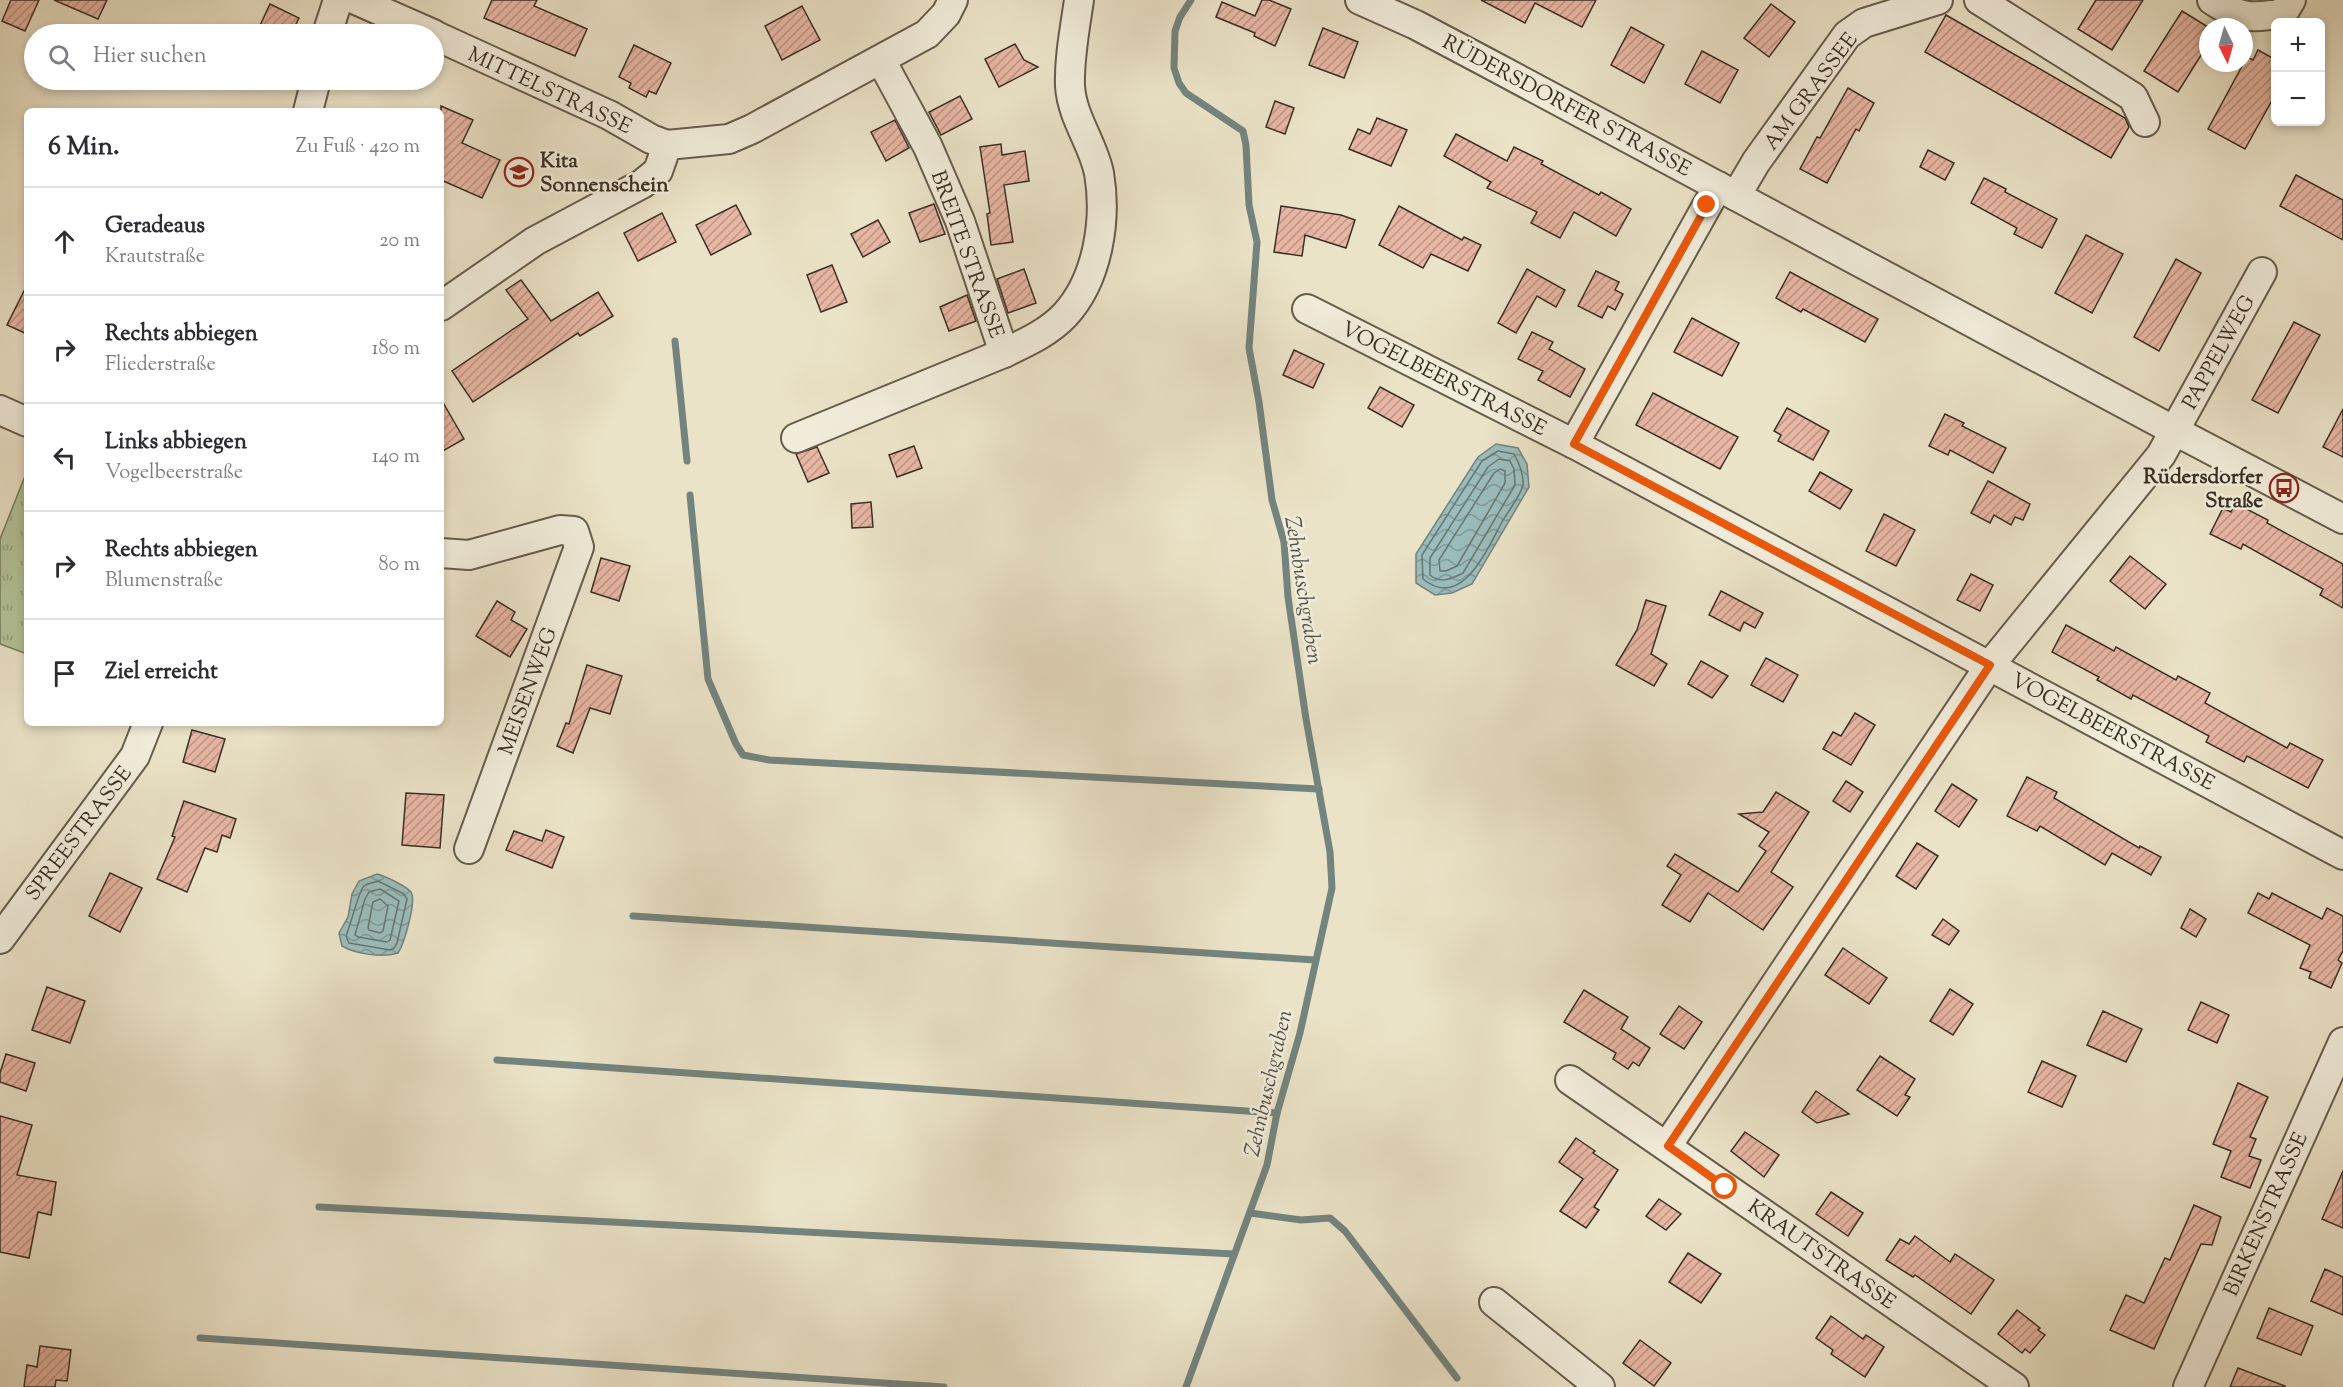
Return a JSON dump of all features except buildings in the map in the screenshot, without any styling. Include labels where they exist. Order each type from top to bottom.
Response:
[{"type":"street","points":[[330,24],[338,0]]},
{"type":"street","name":"MITTELSTRASSE","points":[[356,0],[409,24]]},
{"type":"street","points":[[444,304],[535,241],[642,184],[658,171],[667,145],[729,140],[752,129],[927,34],[946,14],[953,0]]},
{"type":"street","points":[[796,438],[1036,338],[1065,315],[1086,285],[1100,245],[1101,193],[1099,172],[1078,121],[1070,87],[1079,0]]},
{"type":"street","name":"RÜDERSDORFER STRASSE","points":[[1360,0],[1416,25],[2175,432],[2343,519]]},
{"type":"street","name":"AM GRASSEE","points":[[1574,444],[1727,191],[1756,162],[1847,35],[1864,23],[1938,0]]},
{"type":"street","points":[[1979,0],[2133,98],[2145,122]]},
{"type":"street","points":[[2212,0],[2232,13],[2259,18],[2283,13],[2291,0]]},
{"type":"street","name":"MITTELSTRASSE","points":[[444,40],[609,115],[651,139],[667,145]]},
{"type":"street","name":"BREITE STRASSE","points":[[881,60],[928,147],[960,221],[1004,353]]},
{"type":"street","points":[[309,108],[313,90]]},
{"type":"street","name":"PAPPELWEG","points":[[1668,1146],[1990,665],[2154,465],[2175,432],[2262,272]]},
{"type":"street","name":"VOGELBEERSTRASSE","points":[[1306,309],[1574,444],[2343,855]]},
{"type":"street","points":[[0,410],[24,421]]},
{"type":"street","name":"MEISENWEG","points":[[444,553],[470,555],[560,530],[574,531],[579,547],[469,849]]},
{"type":"street","name":"SPREESTRASSE","points":[[0,939],[135,756],[147,726]]},
{"type":"street","name":"BIRKENSTRASSE","points":[[2188,1387],[2343,1042]]},
{"type":"street","name":"KRAUTSTRASSE","points":[[1570,1080],[2014,1387]]},
{"type":"street","points":[[1494,1302],[1600,1387]]},
{"type":"green space","points":[[24,479],[24,653],[0,644],[0,539]]},
{"type":"water","points":[[1496,444],[1518,448],[1527,464],[1529,487],[1472,584],[1452,593],[1435,595],[1416,583],[1416,554],[1478,457]]},
{"type":"water","points":[[377,874],[411,892],[411,913],[398,953],[369,954],[342,946],[339,933],[348,917],[352,894],[359,881]]},
{"type":"waterway","name":"Zehnbuschgraben","points":[[1186,1387],[1267,1165],[1277,1113],[1300,1033],[1332,888],[1330,852],[1306,719],[1288,597],[1284,542],[1272,500],[1259,402],[1249,348],[1257,242],[1249,205],[1246,145],[1243,131],[1186,93],[1179,83],[1174,68],[1175,31],[1180,17],[1191,0]]},
{"type":"waterway","points":[[675,341],[687,461]]},
{"type":"waterway","points":[[690,495],[708,679],[743,755],[769,760],[1319,789]]},
{"type":"waterway","points":[[633,916],[1315,960]]},
{"type":"waterway","points":[[497,1060],[1277,1113]]},
{"type":"waterway","points":[[319,1207],[1234,1254]]},
{"type":"waterway","name":"Zehnbuschgraben","points":[[1250,1213],[1301,1220],[1330,1218],[1345,1231],[1457,1378]]},
{"type":"waterway","points":[[200,1338],[944,1387]]},
{"type":"place","name":"Kita Sonnenschein","points":[[519,172]]},
{"type":"place","name":"Rüdersdorfer Straße","points":[[2284,488]]},
{"type":"route","points":[[1707,205],[1574,444],[1990,665],[1668,1146],[1725,1187]]}]
